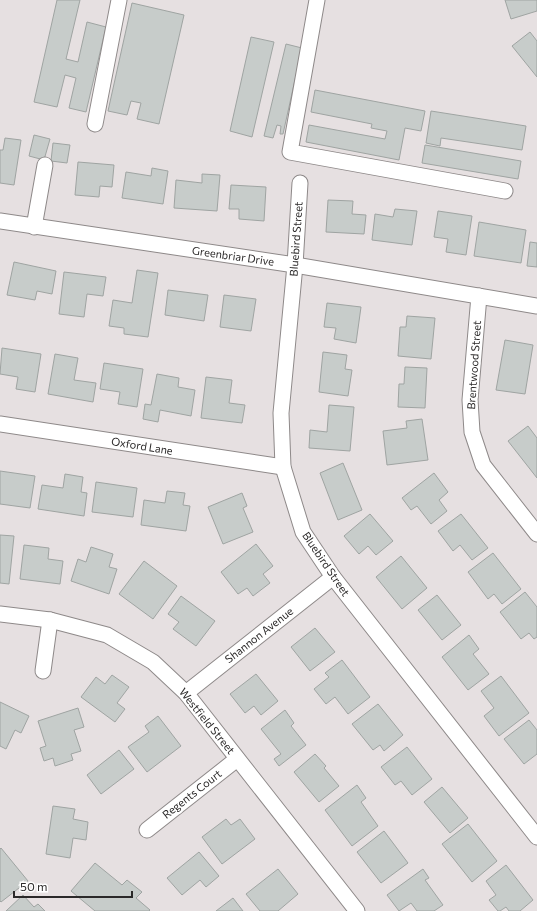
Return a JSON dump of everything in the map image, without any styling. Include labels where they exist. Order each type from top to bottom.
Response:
[{"type":"street","points":[[94,124],[119,0]]},
{"type":"street","points":[[317,0],[290,152],[505,191]]},
{"type":"street","points":[[34,226],[45,165]]},
{"type":"street","name":"Bluebird Street","points":[[300,182],[281,413],[283,467],[303,532],[333,577],[537,837]]},
{"type":"street","name":"Greenbriar Drive","points":[[0,221],[294,265],[537,306]]},
{"type":"street","name":"Brentwood Street","points":[[479,296],[470,400],[472,432],[483,465],[537,534]]},
{"type":"street","name":"Oxford Lane","points":[[0,424],[283,467]]},
{"type":"street","name":"Shannon Avenue","points":[[186,693],[333,577]]},
{"type":"street","name":"Westfield Street","points":[[0,614],[50,620],[107,635],[153,662],[186,693],[352,909]]},
{"type":"street","points":[[43,671],[50,620]]},
{"type":"street","name":"Regents Court","points":[[147,830],[237,758]]},
{"type":"building","points":[[57,0],[80,0],[66,59],[78,62],[87,22],[106,27],[86,112],[69,108],[76,78],[65,75],[57,107],[34,102]]},
{"type":"building","points":[[505,0],[537,0],[537,11],[511,19]]},
{"type":"building","points":[[132,3],[184,15],[159,124],[137,119],[141,103],[131,101],[127,115],[108,111]]},
{"type":"building","points":[[530,32],[537,41],[537,77],[512,46]]},
{"type":"building","points":[[251,37],[274,42],[252,137],[230,131]]},
{"type":"building","points":[[286,44],[302,48],[283,134],[280,134],[281,126],[277,125],[273,138],[264,136]]},
{"type":"building","points":[[315,90],[425,111],[421,131],[405,128],[399,160],[306,142],[309,125],[385,139],[387,131],[371,128],[372,124],[311,112]]},
{"type":"building","points":[[431,111],[526,126],[522,150],[441,138],[440,146],[426,143]]},
{"type":"building","points":[[34,135],[50,139],[44,160],[29,156]]},
{"type":"building","points":[[5,138],[21,140],[14,185],[0,183],[0,150],[3,150]]},
{"type":"building","points":[[53,143],[70,145],[67,163],[51,161]]},
{"type":"building","points":[[425,145],[521,161],[518,179],[422,163]]},
{"type":"building","points":[[78,162],[114,165],[112,187],[100,186],[99,197],[75,195]]},
{"type":"building","points":[[152,168],[168,171],[163,204],[122,198],[126,172],[151,176]]},
{"type":"building","points":[[202,174],[220,175],[217,211],[174,208],[176,180],[202,183]]},
{"type":"building","points":[[231,185],[266,187],[264,221],[239,219],[239,209],[229,209]]},
{"type":"building","points":[[328,200],[353,201],[352,214],[366,215],[364,234],[326,232]]},
{"type":"building","points":[[395,209],[417,211],[412,245],[372,240],[375,214],[393,217]]},
{"type":"building","points":[[438,211],[472,216],[466,255],[446,252],[448,239],[434,237]]},
{"type":"building","points":[[479,222],[526,230],[521,263],[474,256]]},
{"type":"building","points":[[530,242],[537,243],[537,267],[527,266]]},
{"type":"building","points":[[14,262],[56,271],[52,294],[37,291],[35,300],[7,295]]},
{"type":"building","points":[[137,270],[158,273],[148,337],[124,334],[124,328],[109,326],[113,300],[132,303]]},
{"type":"building","points":[[64,272],[106,277],[103,296],[87,294],[84,317],[59,314]]},
{"type":"building","points":[[168,290],[208,295],[204,321],[165,315]]},
{"type":"building","points":[[224,295],[256,299],[251,331],[220,327]]},
{"type":"building","points":[[327,303],[361,307],[356,343],[334,339],[336,328],[324,327]]},
{"type":"building","points":[[407,316],[435,318],[431,359],[398,356],[400,327],[406,327]]},
{"type":"building","points":[[505,340],[533,345],[525,394],[496,390]]},
{"type":"building","points":[[2,348],[41,354],[35,392],[16,389],[18,377],[0,374]]},
{"type":"building","points":[[323,352],[347,355],[345,369],[352,370],[348,396],[319,392]]},
{"type":"building","points":[[55,354],[78,358],[74,380],[96,383],[93,402],[48,394]]},
{"type":"building","points":[[104,363],[143,369],[137,407],[118,404],[120,392],[100,389]]},
{"type":"building","points":[[405,367],[427,368],[425,408],[398,407],[399,384],[404,384]]},
{"type":"building","points":[[157,374],[179,378],[178,387],[195,390],[191,416],[160,410],[158,422],[143,419],[145,404],[151,405]]},
{"type":"building","points":[[206,377],[232,380],[229,403],[245,405],[242,423],[201,418]]},
{"type":"building","points":[[329,405],[354,407],[350,451],[309,448],[310,430],[327,432]]},
{"type":"building","points":[[422,419],[428,460],[387,465],[383,431],[407,428],[406,421]]},
{"type":"building","points":[[528,426],[537,438],[537,478],[508,441]]},
{"type":"building","points":[[343,463],[362,510],[338,520],[320,473]]},
{"type":"building","points":[[0,471],[35,476],[30,508],[0,504]]},
{"type":"building","points":[[434,473],[448,492],[439,500],[447,511],[431,524],[417,506],[411,510],[402,498]]},
{"type":"building","points":[[65,474],[83,477],[81,492],[87,493],[84,516],[38,509],[42,485],[63,488]]},
{"type":"building","points":[[96,482],[137,488],[133,517],[92,512]]},
{"type":"building","points":[[167,491],[185,493],[183,505],[190,506],[186,531],[141,525],[144,500],[165,503]]},
{"type":"building","points":[[242,493],[247,506],[243,508],[253,532],[223,544],[208,507]]},
{"type":"building","points":[[370,514],[393,541],[376,555],[368,546],[359,554],[344,536]]},
{"type":"building","points":[[461,514],[488,548],[472,560],[460,545],[453,551],[438,531]]},
{"type":"building","points":[[0,535],[14,536],[9,584],[0,583]]},
{"type":"building","points":[[256,544],[273,566],[263,574],[270,583],[253,596],[247,588],[238,594],[221,572]]},
{"type":"building","points":[[24,545],[49,548],[48,559],[63,561],[60,584],[20,579]]},
{"type":"building","points":[[91,547],[113,554],[109,567],[117,569],[109,594],[71,581],[78,559],[86,562]]},
{"type":"building","points":[[493,553],[521,589],[502,604],[494,594],[488,599],[468,572]]},
{"type":"building","points":[[401,556],[427,588],[402,609],[376,577]]},
{"type":"building","points":[[144,561],[177,586],[153,619],[119,594]]},
{"type":"building","points":[[525,592],[537,607],[537,637],[534,639],[529,633],[521,639],[500,612]]},
{"type":"building","points":[[437,595],[461,625],[442,640],[418,610]]},
{"type":"building","points":[[181,596],[215,621],[196,646],[173,629],[179,622],[168,614]]},
{"type":"building","points":[[315,628],[335,652],[310,671],[291,647]]},
{"type":"building","points":[[469,635],[479,649],[473,654],[489,674],[468,690],[442,657]]},
{"type":"building","points":[[342,660],[370,697],[348,714],[335,697],[326,704],[314,689],[329,677],[325,673]]},
{"type":"building","points":[[256,674],[278,701],[261,715],[254,706],[245,713],[230,694]]},
{"type":"building","points":[[112,675],[129,687],[117,703],[125,709],[115,722],[81,697],[96,677],[105,684]]},
{"type":"building","points":[[501,676],[529,713],[499,736],[484,716],[494,708],[481,691]]},
{"type":"building","points":[[0,702],[29,716],[21,733],[15,730],[6,749],[0,746]]},
{"type":"building","points":[[378,704],[403,735],[384,751],[380,745],[373,750],[352,724]]},
{"type":"building","points":[[78,708],[84,727],[74,730],[81,751],[71,754],[73,760],[55,766],[53,758],[44,761],[40,748],[46,746],[38,721]]},
{"type":"building","points":[[285,710],[294,723],[291,726],[306,745],[279,766],[274,759],[281,754],[261,729]]},
{"type":"building","points":[[158,716],[181,746],[147,772],[128,747],[149,732],[145,726]]},
{"type":"building","points":[[529,720],[537,730],[537,754],[524,764],[504,739]]},
{"type":"building","points":[[407,747],[432,779],[412,795],[401,781],[395,785],[381,767]]},
{"type":"building","points":[[119,750],[134,769],[101,794],[87,775]]},
{"type":"building","points":[[315,754],[326,766],[324,768],[339,786],[319,802],[294,772]]},
{"type":"building","points":[[357,785],[366,798],[361,802],[378,826],[352,846],[325,810]]},
{"type":"building","points":[[442,787],[468,818],[450,833],[424,802]]},
{"type":"building","points":[[53,806],[75,809],[73,819],[88,822],[86,840],[73,838],[70,858],[46,854]]},
{"type":"building","points":[[226,819],[231,825],[240,819],[255,839],[222,864],[202,837]]},
{"type":"building","points":[[468,824],[497,861],[472,882],[442,844]]},
{"type":"building","points":[[384,831],[408,863],[381,883],[357,852]]},
{"type":"building","points":[[1,848],[28,881],[1,902],[0,849]]},
{"type":"building","points":[[199,852],[219,876],[206,887],[200,880],[182,895],[167,878]]},
{"type":"building","points":[[95,863],[122,885],[127,880],[142,892],[136,898],[150,910],[95,911],[71,891]]},
{"type":"building","points":[[506,865],[533,900],[520,911],[509,911],[506,907],[498,911],[489,900],[496,895],[486,881]]},
{"type":"building","points":[[278,869],[298,894],[278,911],[260,911],[246,894]]},
{"type":"building","points":[[423,869],[429,878],[425,880],[443,905],[434,911],[417,911],[411,903],[399,911],[387,895]]},
{"type":"building","points":[[23,895],[34,907],[38,904],[45,911],[6,911]]},
{"type":"building","points":[[233,898],[243,911],[216,911]]}]
